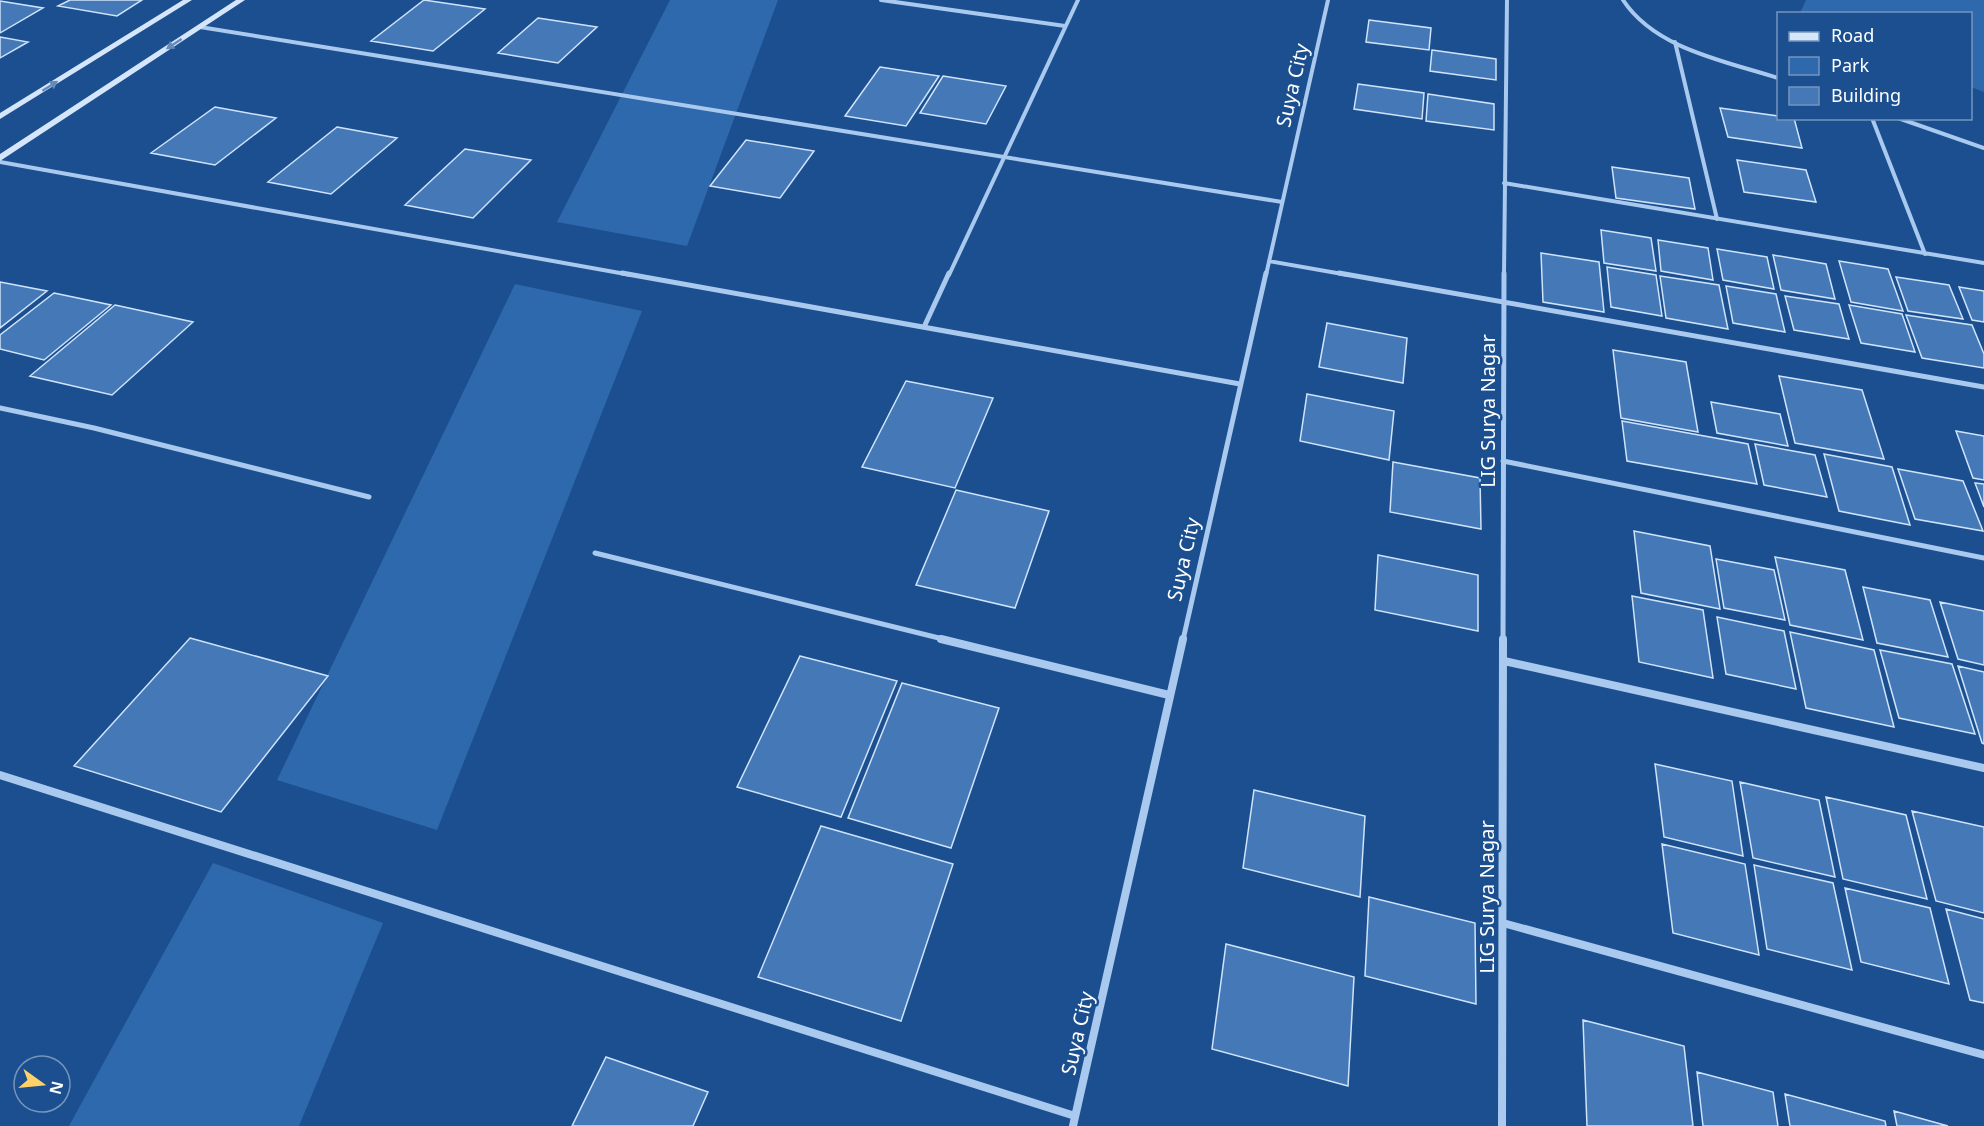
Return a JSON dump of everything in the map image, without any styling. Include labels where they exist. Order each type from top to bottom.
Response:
[{"type":"street","points":[[0,117],[188,0]]},
{"type":"street","points":[[0,160],[241,0]]},
{"type":"street","points":[[881,0],[1065,26]]},
{"type":"street","points":[[924,327],[1077,0]]},
{"type":"street","name":"Suya City","points":[[1073,1126],[1328,0]]},
{"type":"street","name":"LIG Surya Nagar","points":[[1502,1126],[1504,183],[1507,0]]},
{"type":"street","points":[[1623,0],[1627,10],[1644,27],[1675,42],[1777,77]]},
{"type":"street","points":[[200,27],[1282,202]]},
{"type":"street","points":[[1675,42],[1717,219]]},
{"type":"street","points":[[1873,120],[1925,254]]},
{"type":"street","points":[[1904,120],[1984,148]]},
{"type":"street","points":[[0,160],[1240,384]]},
{"type":"street","points":[[1504,183],[1984,263]]},
{"type":"street","points":[[1269,261],[1984,387]]},
{"type":"street","points":[[0,408],[94,428],[369,497]]},
{"type":"street","points":[[1503,461],[1984,558]]},
{"type":"street","points":[[595,553],[1169,695]]},
{"type":"street","points":[[1504,661],[1984,768]]},
{"type":"street","points":[[0,775],[1075,1116]]},
{"type":"street","points":[[1503,923],[1984,1055]]},
{"type":"green space","points":[[670,0],[778,0],[687,246],[557,222]]},
{"type":"green space","points":[[1806,0],[1984,0],[1984,92],[1972,87],[1972,12],[1800,12]]},
{"type":"green space","points":[[515,284],[642,311],[437,830],[277,780]]},
{"type":"green space","points":[[213,863],[383,923],[299,1126],[69,1126]]},
{"type":"building","points":[[70,0],[142,0],[117,16],[58,6]]},
{"type":"building","points":[[424,0],[485,9],[433,51],[371,41]]},
{"type":"building","points":[[0,1],[43,8],[0,33]]},
{"type":"building","points":[[538,18],[597,27],[558,63],[498,53]]},
{"type":"building","points":[[1369,20],[1431,28],[1429,50],[1366,42]]},
{"type":"building","points":[[0,37],[28,42],[0,58]]},
{"type":"building","points":[[1432,50],[1496,59],[1496,80],[1430,71]]},
{"type":"building","points":[[880,67],[939,76],[906,126],[845,116]]},
{"type":"building","points":[[943,76],[1006,86],[986,124],[920,113]]},
{"type":"building","points":[[1358,84],[1424,93],[1422,119],[1354,109]]},
{"type":"building","points":[[1428,94],[1494,104],[1494,130],[1426,121]]},
{"type":"building","points":[[215,107],[276,118],[215,165],[151,153]]},
{"type":"building","points":[[1720,108],[1777,116],[1777,120],[1795,120],[1802,148],[1728,137]]},
{"type":"building","points":[[337,127],[397,138],[331,194],[268,182]]},
{"type":"building","points":[[746,140],[814,151],[780,198],[710,186]]},
{"type":"building","points":[[465,149],[531,160],[473,218],[405,205]]},
{"type":"building","points":[[1737,160],[1806,170],[1816,202],[1744,192]]},
{"type":"building","points":[[1612,167],[1689,178],[1695,209],[1616,198]]},
{"type":"building","points":[[1601,230],[1651,238],[1656,271],[1604,263]]},
{"type":"building","points":[[1658,240],[1708,248],[1713,280],[1661,271]]},
{"type":"building","points":[[1717,249],[1767,257],[1774,289],[1723,280]]},
{"type":"building","points":[[1541,253],[1599,262],[1604,312],[1543,302]]},
{"type":"building","points":[[1773,255],[1826,264],[1835,299],[1781,290]]},
{"type":"building","points":[[1839,261],[1888,269],[1903,311],[1851,302]]},
{"type":"building","points":[[1607,267],[1656,275],[1662,316],[1611,307]]},
{"type":"building","points":[[1660,276],[1719,285],[1728,329],[1666,318]]},
{"type":"building","points":[[1896,277],[1949,285],[1963,319],[1908,311]]},
{"type":"building","points":[[0,282],[47,291],[0,328]]},
{"type":"building","points":[[1726,286],[1776,294],[1785,332],[1733,323]]},
{"type":"building","points":[[1959,287],[1984,291],[1984,322],[1972,320]]},
{"type":"building","points":[[54,293],[111,305],[44,360],[0,349],[0,335]]},
{"type":"building","points":[[1785,296],[1839,304],[1849,339],[1794,330]]},
{"type":"building","points":[[115,305],[193,322],[112,395],[30,376]]},
{"type":"building","points":[[1849,305],[1902,314],[1915,352],[1861,343]]},
{"type":"building","points":[[1906,315],[1972,325],[1984,354],[1984,368],[1922,358]]},
{"type":"building","points":[[1327,323],[1407,338],[1403,383],[1319,367]]},
{"type":"building","points":[[1613,350],[1686,362],[1698,432],[1621,418]]},
{"type":"building","points":[[1779,376],[1862,390],[1884,459],[1795,443]]},
{"type":"building","points":[[906,381],[993,398],[955,488],[862,467]]},
{"type":"building","points":[[1307,394],[1394,411],[1389,460],[1300,441]]},
{"type":"building","points":[[1711,402],[1780,414],[1788,446],[1717,433]]},
{"type":"building","points":[[1622,421],[1748,444],[1757,484],[1627,461]]},
{"type":"building","points":[[1956,431],[1984,436],[1984,480],[1973,478]]},
{"type":"building","points":[[1755,444],[1815,455],[1827,497],[1764,485]]},
{"type":"building","points":[[1824,454],[1892,467],[1910,525],[1839,511]]},
{"type":"building","points":[[1393,462],[1480,478],[1481,529],[1390,512]]},
{"type":"building","points":[[1898,469],[1963,481],[1983,531],[1915,519]]},
{"type":"building","points":[[1975,483],[1984,484],[1984,507]]},
{"type":"building","points":[[956,490],[1049,511],[1015,608],[916,585]]},
{"type":"building","points":[[1634,531],[1710,546],[1720,609],[1641,593]]},
{"type":"building","points":[[1378,555],[1478,575],[1478,631],[1375,610]]},
{"type":"building","points":[[1775,557],[1845,570],[1863,640],[1790,625]]},
{"type":"building","points":[[1716,559],[1774,570],[1785,620],[1724,608]]},
{"type":"building","points":[[1863,587],[1930,600],[1948,657],[1877,643]]},
{"type":"building","points":[[1632,596],[1703,610],[1713,678],[1639,662]]},
{"type":"building","points":[[1940,602],[1984,611],[1984,665],[1958,659]]},
{"type":"building","points":[[1717,617],[1784,631],[1796,689],[1726,674]]},
{"type":"building","points":[[1790,632],[1874,650],[1894,727],[1806,708]]},
{"type":"building","points":[[190,638],[328,676],[221,812],[74,766]]},
{"type":"building","points":[[1880,650],[1952,664],[1975,734],[1899,718]]},
{"type":"building","points":[[800,656],[897,681],[841,817],[737,787]]},
{"type":"building","points":[[1958,666],[1984,672],[1984,744],[1982,743]]},
{"type":"building","points":[[902,683],[999,708],[951,848],[848,818]]},
{"type":"building","points":[[1655,764],[1732,781],[1743,856],[1664,837]]},
{"type":"building","points":[[1740,782],[1819,800],[1835,877],[1753,858]]},
{"type":"building","points":[[1254,790],[1365,816],[1360,897],[1243,868]]},
{"type":"building","points":[[1826,797],[1906,815],[1927,899],[1843,879]]},
{"type":"building","points":[[1912,811],[1984,827],[1984,913],[1936,901]]},
{"type":"building","points":[[821,826],[953,864],[901,1021],[758,977]]},
{"type":"building","points":[[1662,844],[1745,864],[1759,955],[1673,933]]},
{"type":"building","points":[[1754,865],[1833,883],[1852,970],[1767,949]]},
{"type":"building","points":[[1845,888],[1930,908],[1949,984],[1861,962]]},
{"type":"building","points":[[1369,897],[1475,923],[1476,1004],[1365,976]]},
{"type":"building","points":[[1946,909],[1984,919],[1984,1003],[1970,1000]]},
{"type":"building","points":[[1226,944],[1354,977],[1348,1086],[1212,1049]]},
{"type":"building","points":[[1583,1020],[1684,1046],[1693,1126],[1587,1126]]},
{"type":"building","points":[[606,1057],[708,1092],[693,1126],[572,1126]]},
{"type":"building","points":[[1697,1072],[1773,1092],[1778,1126],[1703,1126]]},
{"type":"building","points":[[1785,1094],[1885,1121],[1886,1126],[1790,1126]]},
{"type":"building","points":[[1894,1111],[1948,1126],[1897,1126]]}]
